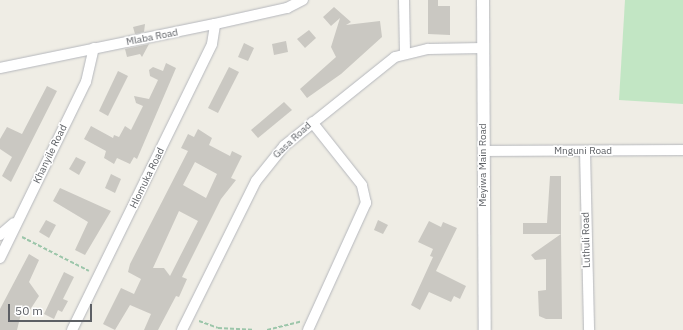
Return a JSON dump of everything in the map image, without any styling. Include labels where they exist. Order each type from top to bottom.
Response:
[{"type":"street","name":"Mlaba Road","points":[[0,68],[287,8],[303,0]]},
{"type":"street","points":[[404,0],[405,53]]},
{"type":"street","name":"Meyiwa Main Road","points":[[483,0],[485,330]]},
{"type":"street","name":"Hlomuka Road","points":[[72,330],[212,44],[215,24]]},
{"type":"street","name":"Khanyile Road","points":[[0,258],[17,220],[86,82],[94,48]]},
{"type":"street","name":"Gasa Road","points":[[182,330],[256,181],[284,146],[380,66],[405,53],[483,48]]},
{"type":"street","points":[[309,327],[366,203],[362,185],[312,122]]},
{"type":"street","name":"Mnguni Road","points":[[483,151],[683,150]]},
{"type":"street","name":"Luthuli Road","points":[[585,151],[588,330]]},
{"type":"street","points":[[0,236],[17,220]]},
{"type":"path","points":[[12,232],[99,276]]},
{"type":"path","points":[[188,316],[218,328],[253,330]]},
{"type":"path","points":[[267,330],[296,321],[309,327]]},
{"type":"green space","points":[[625,0],[683,0],[683,104],[619,100]]},
{"type":"building","points":[[428,0],[438,0],[438,6],[450,6],[450,35],[428,34]]},
{"type":"building","points":[[334,7],[351,22],[346,25],[380,21],[382,37],[341,74],[307,98],[300,89],[336,57],[331,47],[340,18],[331,26],[323,17]]},
{"type":"building","points":[[145,24],[144,32],[135,34],[133,27]]},
{"type":"building","points":[[309,30],[316,38],[305,48],[297,39]]},
{"type":"building","points":[[286,41],[288,52],[274,55],[272,44]]},
{"type":"building","points":[[244,43],[254,48],[248,61],[238,57]]},
{"type":"building","points":[[149,44],[142,57],[140,54],[127,57],[125,49]]},
{"type":"building","points":[[166,63],[176,68],[137,159],[134,157],[130,164],[117,158],[114,164],[104,158],[106,151],[84,139],[91,126],[113,138],[114,135],[119,137],[125,126],[131,130],[143,106],[136,103],[134,96],[149,99],[158,80],[150,76],[149,70],[153,67],[163,71]]},
{"type":"building","points":[[229,67],[239,72],[218,113],[208,108]]},
{"type":"building","points":[[118,71],[128,76],[108,116],[99,111]]},
{"type":"building","points":[[47,86],[57,91],[11,182],[2,176],[12,157],[0,149],[0,139],[7,127],[22,134]]},
{"type":"building","points":[[284,102],[292,110],[258,138],[251,130]]},
{"type":"building","points":[[198,129],[212,138],[209,145],[230,156],[232,151],[242,156],[231,178],[236,180],[221,199],[182,277],[187,279],[179,297],[176,296],[158,330],[144,330],[151,314],[130,305],[115,330],[103,324],[121,288],[134,294],[141,279],[128,272],[130,264],[188,151],[181,148],[188,134],[194,137]],"holes":[[[195,162],[217,174],[206,198],[183,185]],[[179,211],[198,221],[170,276],[164,268],[153,268]]]},
{"type":"building","points":[[76,157],[86,162],[79,175],[69,169]]},
{"type":"building","points":[[111,174],[121,179],[115,193],[105,188]]},
{"type":"building","points":[[550,176],[561,176],[561,234],[523,234],[523,223],[547,223]]},
{"type":"building","points":[[60,188],[111,211],[85,255],[75,250],[88,222],[53,201]]},
{"type":"building","points":[[46,220],[56,225],[49,238],[39,232]]},
{"type":"building","points":[[378,220],[388,225],[383,234],[374,230]]},
{"type":"building","points":[[429,221],[441,227],[443,222],[457,228],[436,271],[466,286],[460,299],[454,296],[451,302],[429,292],[420,310],[411,305],[433,257],[430,256],[433,249],[418,242]]},
{"type":"building","points":[[561,234],[562,319],[546,319],[539,316],[538,291],[546,290],[546,259],[535,260],[531,255]]},
{"type":"building","points":[[29,254],[39,260],[29,282],[39,296],[28,313],[22,310],[17,330],[0,330],[0,309]]},
{"type":"building","points":[[64,272],[74,277],[63,299],[68,301],[62,312],[58,310],[54,319],[44,314]]}]
